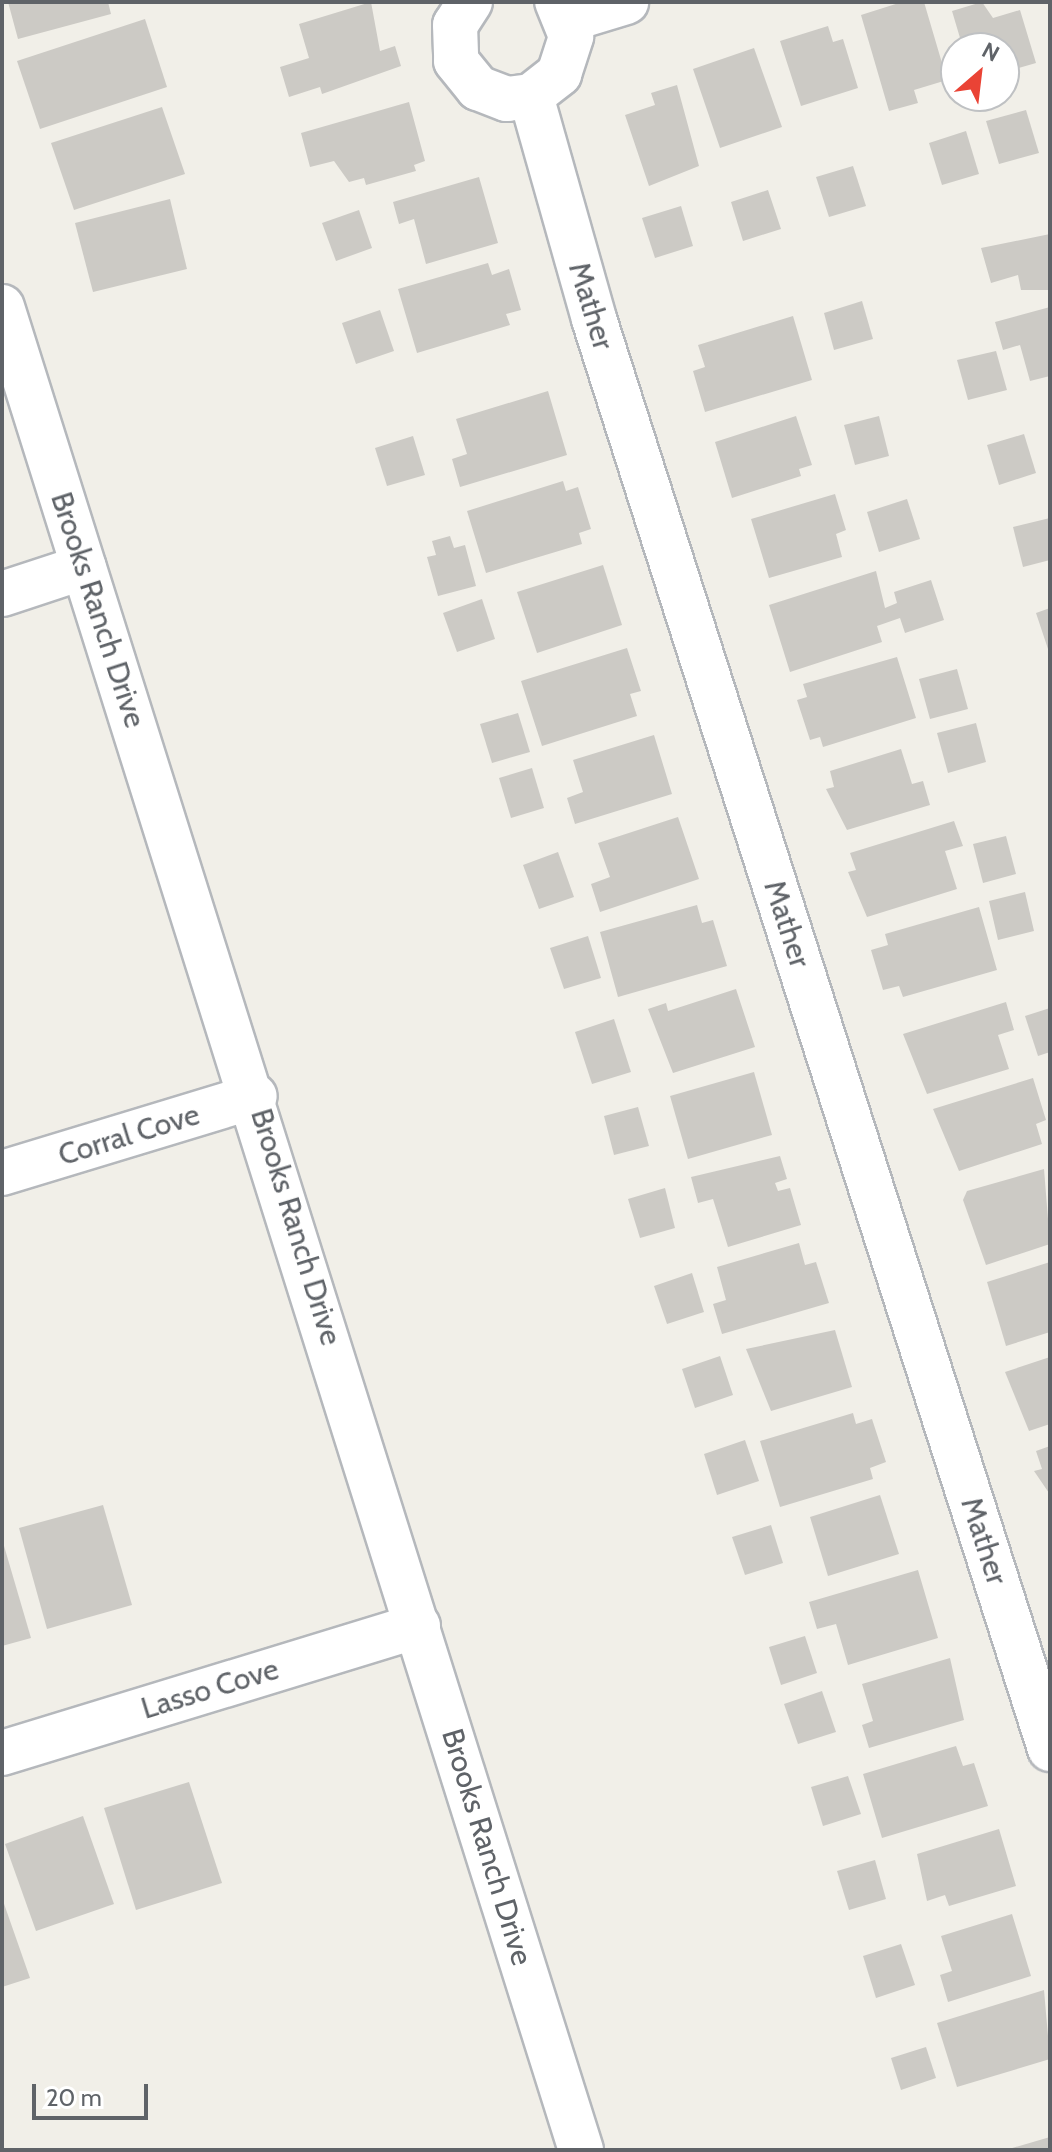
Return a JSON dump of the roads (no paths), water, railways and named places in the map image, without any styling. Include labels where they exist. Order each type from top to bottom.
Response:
[{"type":"street","points":[[470,2],[452,42],[464,75],[494,97],[531,96],[559,74],[568,55],[562,11],[626,2]]},
{"type":"street","name":"Mather","points":[[531,96],[594,319],[1050,1749]]},
{"type":"street","name":"Brooks Ranch Drive","points":[[2,307],[255,1096],[581,2150]]},
{"type":"street","points":[[2,594],[84,567]]},
{"type":"street","name":"Corral Cove","points":[[2,1173],[255,1096]]},
{"type":"street","name":"Lasso Cove","points":[[2,1753],[418,1626]]}]
